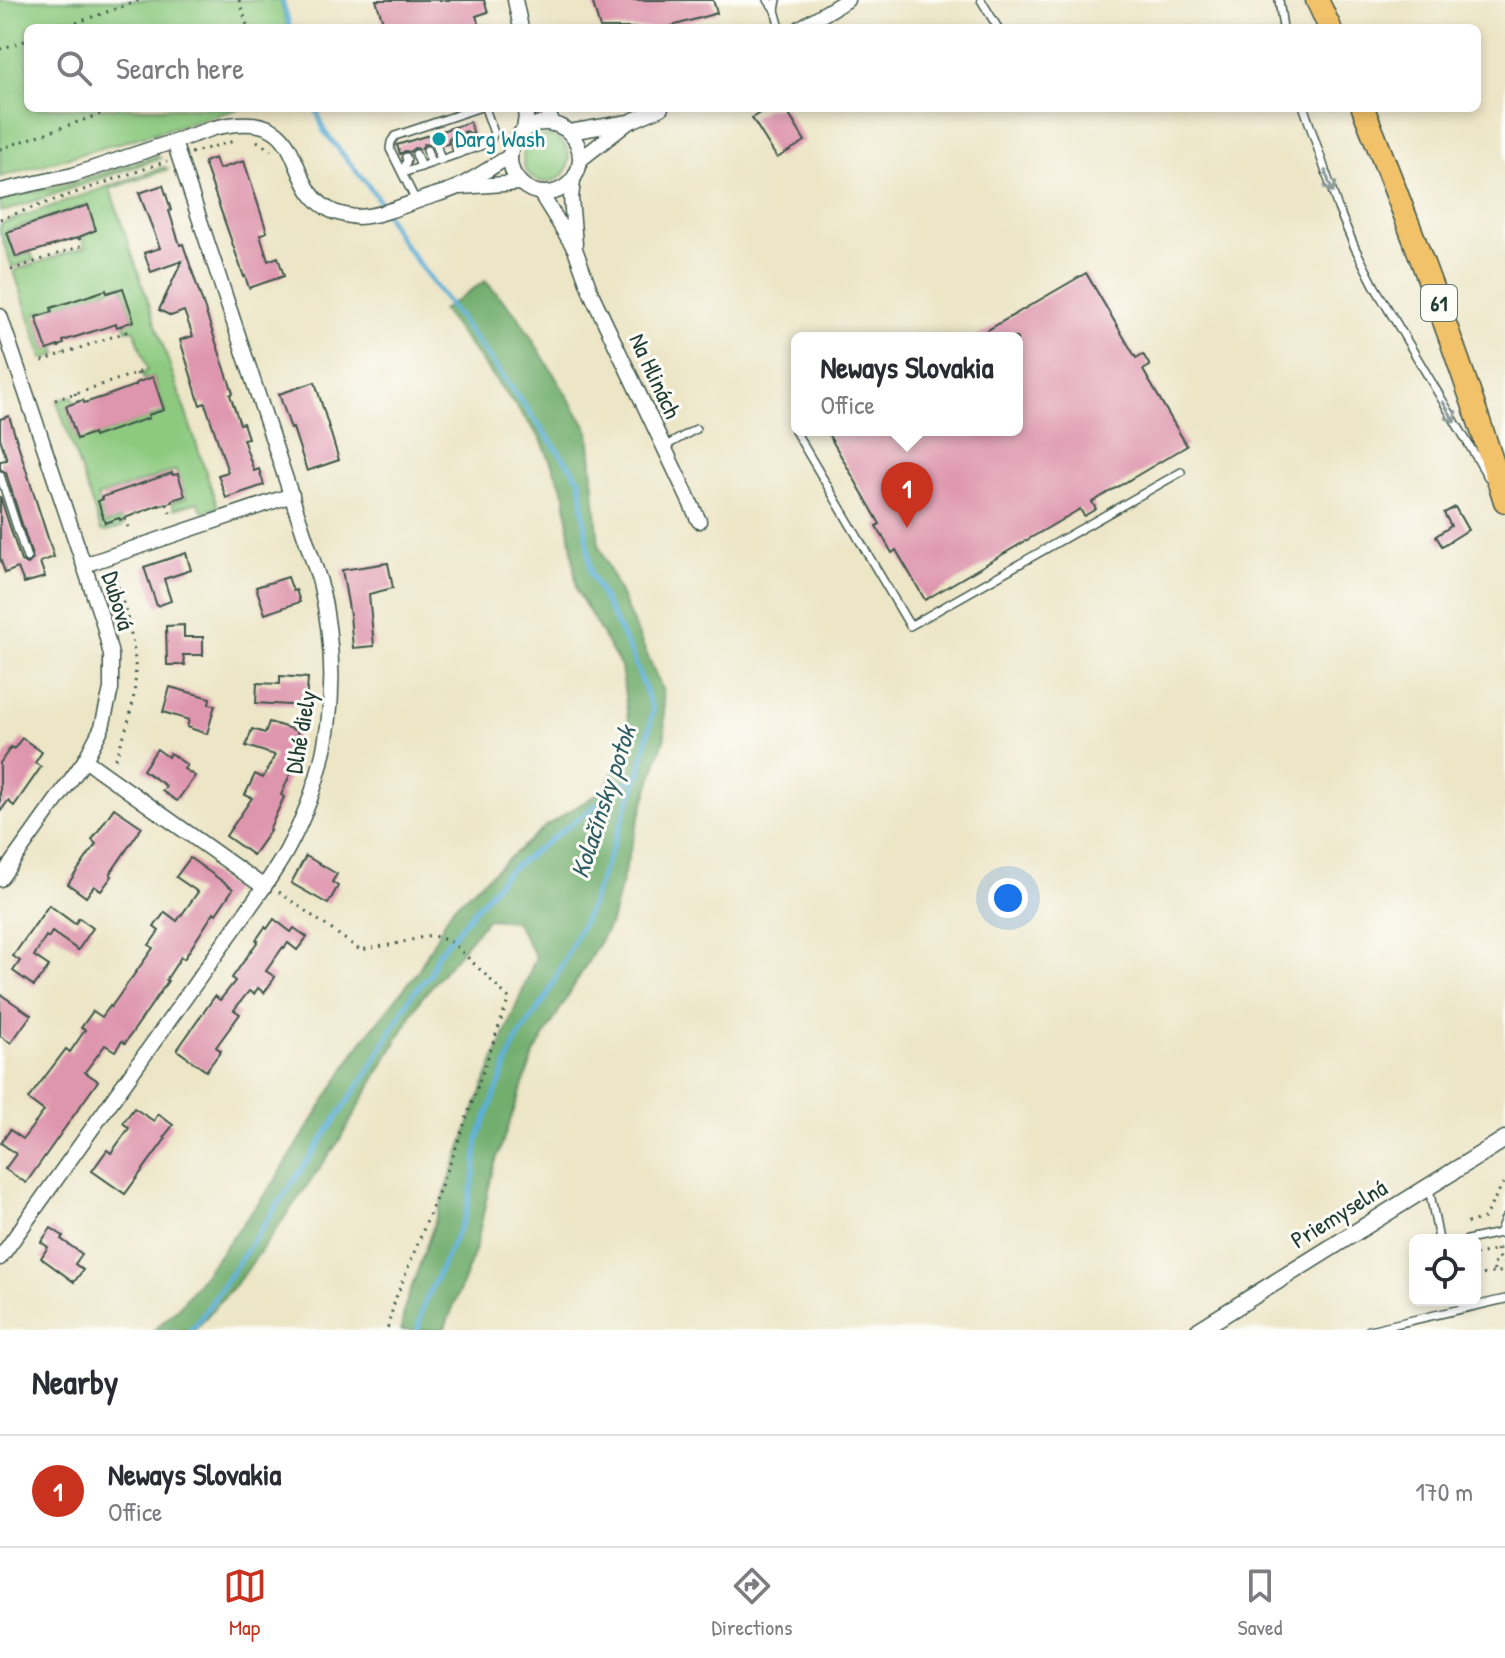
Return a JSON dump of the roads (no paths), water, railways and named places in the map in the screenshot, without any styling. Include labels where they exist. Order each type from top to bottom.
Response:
[{"type":"main road","points":[[1317,0],[1328,24]]},
{"type":"main road","name":"61","points":[[1365,112],[1440,306],[1505,503]]},
{"type":"street","points":[[515,0],[520,24]]},
{"type":"street","points":[[807,24],[847,0]]},
{"type":"street","points":[[524,130],[526,112]]},
{"type":"street","points":[[548,112],[553,124]]},
{"type":"street","points":[[581,159],[629,122],[652,112]]},
{"type":"street","points":[[569,132],[629,122]]},
{"type":"street","points":[[0,191],[73,175],[235,123],[265,127],[280,136],[289,146],[308,187],[323,204],[335,212],[356,217],[378,214],[456,188],[510,156]]},
{"type":"street","points":[[553,124],[569,132],[581,159],[573,181],[564,189],[541,194],[520,183],[514,175],[510,156],[512,146],[524,130],[533,125],[553,124]]},
{"type":"street","name":"Dlhé diely","points":[[1,1255],[265,885],[290,844],[313,792],[325,747],[332,684],[326,604],[314,558],[174,142]]},
{"type":"street","name":"Na Hlinách","points":[[573,181],[571,198],[575,249]]},
{"type":"street","points":[[456,188],[520,183]]},
{"type":"street","name":"Na Hlinách","points":[[541,194],[575,249],[591,293],[699,521]]},
{"type":"street","name":"Dubová","points":[[0,316],[103,622],[111,655],[111,689],[102,727],[85,760],[0,879]]},
{"type":"street","points":[[84,565],[292,495]]},
{"type":"street","points":[[85,760],[265,885]]},
{"type":"street","name":"Priemyselná","points":[[1199,1330],[1505,1139]]},
{"type":"lane","points":[[768,0],[779,24]]},
{"type":"lane","points":[[775,10],[777,0]]},
{"type":"lane","points":[[981,0],[996,24]]},
{"type":"lane","points":[[1279,0],[1282,24]]},
{"type":"lane","points":[[416,201],[390,149],[391,142],[395,136],[401,139],[409,132],[466,112]]},
{"type":"lane","points":[[403,173],[489,143],[494,133],[486,112]]},
{"type":"lane","points":[[1305,112],[1355,248],[1375,287],[1505,503]]},
{"type":"lane","points":[[460,114],[463,124]]},
{"type":"lane","points":[[446,119],[450,129]]},
{"type":"lane","points":[[430,124],[433,134]]},
{"type":"lane","points":[[419,128],[422,137]]},
{"type":"lane","points":[[409,132],[412,141]]},
{"type":"lane","points":[[467,137],[471,149]]},
{"type":"lane","points":[[454,142],[458,154]]},
{"type":"lane","points":[[437,147],[441,160]]},
{"type":"lane","points":[[427,150],[431,163]]},
{"type":"lane","points":[[416,154],[421,167]]},
{"type":"lane","points":[[403,173],[406,157]]},
{"type":"lane","points":[[664,447],[696,429]]},
{"type":"lane","points":[[798,436],[910,626],[1181,472]]},
{"type":"lane","points":[[0,475],[27,558]]},
{"type":"lane","points":[[1429,1186],[1438,1234]]},
{"type":"lane","points":[[1481,1237],[1502,1232],[1505,1218]]},
{"type":"lane","points":[[1369,1330],[1505,1299]]},
{"type":"lane","points":[[1452,1306],[1453,1311]]},
{"type":"waterway","name":"Kolačínsky potok","points":[[282,0],[289,24]]},
{"type":"waterway","name":"Kolačínsky potok","points":[[317,112],[324,131],[375,194],[398,236],[580,480],[591,574],[631,653],[653,710],[640,772],[589,910],[546,998],[516,1041],[478,1139],[466,1214],[422,1309],[418,1330]]},
{"type":"waterway","points":[[190,1330],[370,1069],[412,994],[430,975],[436,956],[507,872],[638,774]]},
{"type":"place","name":"Darg Wash","points":[[439,139]]},
{"type":"place","name":"Neways Slovakia","points":[[907,528]]}]
